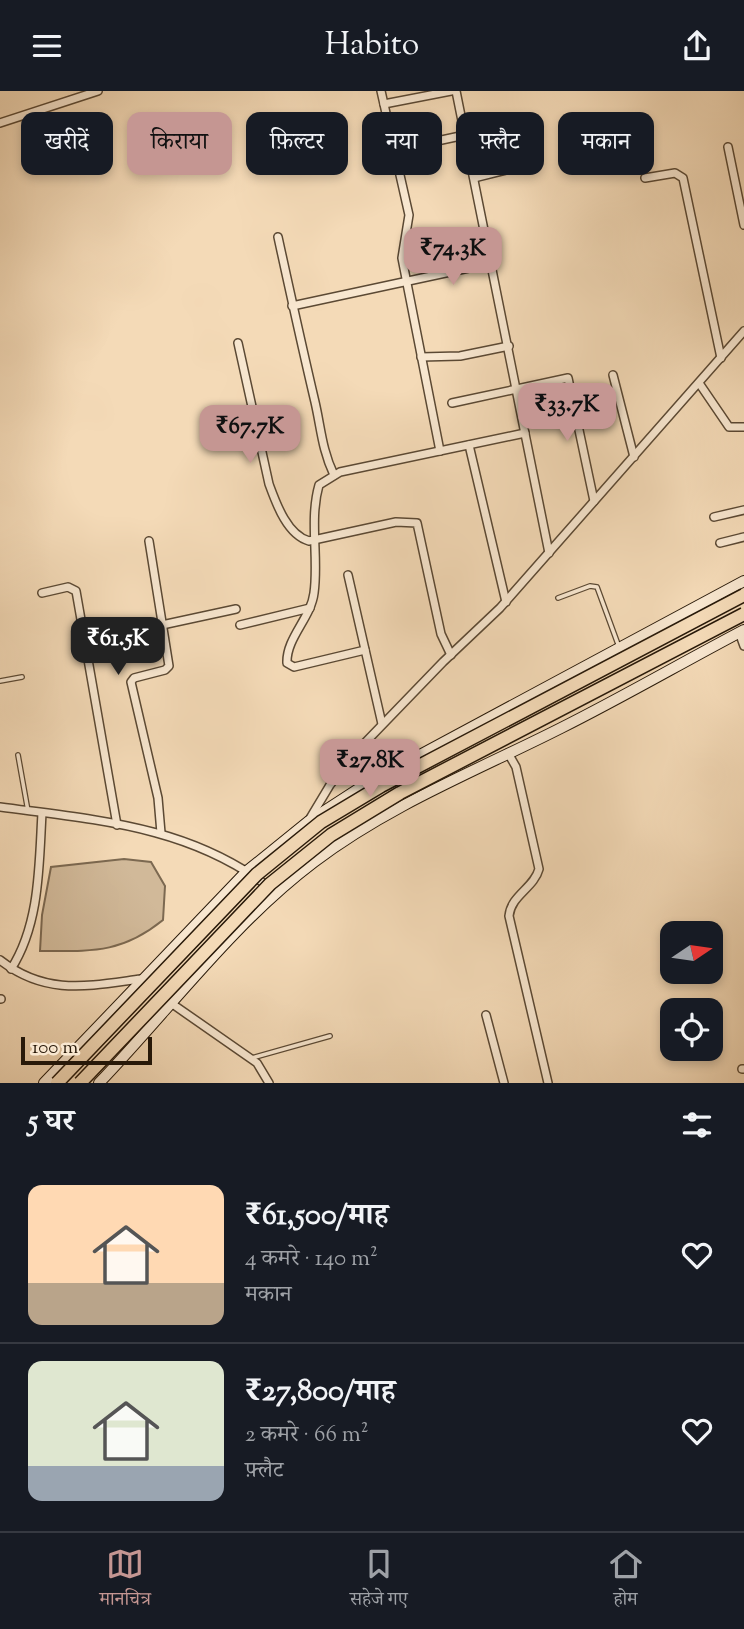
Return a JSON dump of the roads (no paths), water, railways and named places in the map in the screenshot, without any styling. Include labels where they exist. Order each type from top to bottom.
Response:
[{"type":"highway","points":[[57,1083],[257,874],[321,822],[380,786],[744,595]]},
{"type":"highway","points":[[80,1083],[270,884],[331,835],[400,793],[744,614]]},
{"type":"main road","points":[[44,1083],[247,871],[309,821],[366,784],[744,581]]},
{"type":"main road","points":[[99,1083],[242,926],[313,863],[359,831],[742,631]]},
{"type":"street","points":[[0,123],[98,91]]},
{"type":"street","points":[[381,91],[386,112]]},
{"type":"street","points":[[384,104],[453,91],[459,112]]},
{"type":"street","points":[[728,147],[744,225]]},
{"type":"street","points":[[645,179],[675,173],[683,178],[721,358]]},
{"type":"street","points":[[401,175],[410,215],[402,258],[440,451]]},
{"type":"street","points":[[473,175],[549,553]]},
{"type":"street","points":[[474,178],[487,175]]},
{"type":"street","points":[[278,237],[316,407],[321,445],[334,475]]},
{"type":"street","points":[[292,306],[492,263]]},
{"type":"street","points":[[309,821],[341,769],[382,724],[506,602],[744,331]]},
{"type":"street","points":[[238,342],[276,503],[299,537],[314,540],[396,522],[418,523],[441,634],[451,655]]},
{"type":"street","points":[[421,357],[460,356],[509,346]]},
{"type":"street","points":[[613,375],[634,457]]},
{"type":"street","points":[[452,403],[568,378],[594,501]]},
{"type":"street","points":[[699,383],[729,427],[744,427]]},
{"type":"street","points":[[365,650],[290,667],[286,657],[314,594],[314,540],[319,485],[334,475],[525,433]]},
{"type":"street","points":[[469,445],[506,602]]},
{"type":"street","points":[[714,517],[744,510]]},
{"type":"street","points":[[720,543],[744,537]]},
{"type":"street","points":[[149,541],[169,661],[167,668],[137,676],[131,682],[158,798],[161,834]]},
{"type":"street","points":[[348,575],[382,724]]},
{"type":"street","points":[[43,593],[71,587],[76,591],[117,825]]},
{"type":"street","points":[[240,625],[310,608]]},
{"type":"street","points":[[162,625],[236,609]]},
{"type":"street","points":[[742,631],[744,646]]},
{"type":"street","points":[[508,753],[516,767],[538,869],[535,877],[513,903],[509,916],[548,1083]]},
{"type":"street","points":[[0,807],[117,825],[195,844],[247,871],[278,894]]},
{"type":"street","points":[[11,969],[26,942],[31,922],[39,866],[41,813]]},
{"type":"street","points":[[0,960],[30,980],[64,986],[141,979]]},
{"type":"street","points":[[172,1003],[250,1058],[262,1070],[269,1083]]},
{"type":"street","points":[[486,1015],[504,1083]]},
{"type":"lane","points":[[558,599],[590,586],[597,587],[619,648]]},
{"type":"lane","points":[[0,681],[22,677]]},
{"type":"lane","points":[[18,755],[28,811]]},
{"type":"lane","points":[[250,1058],[330,1035]]}]
